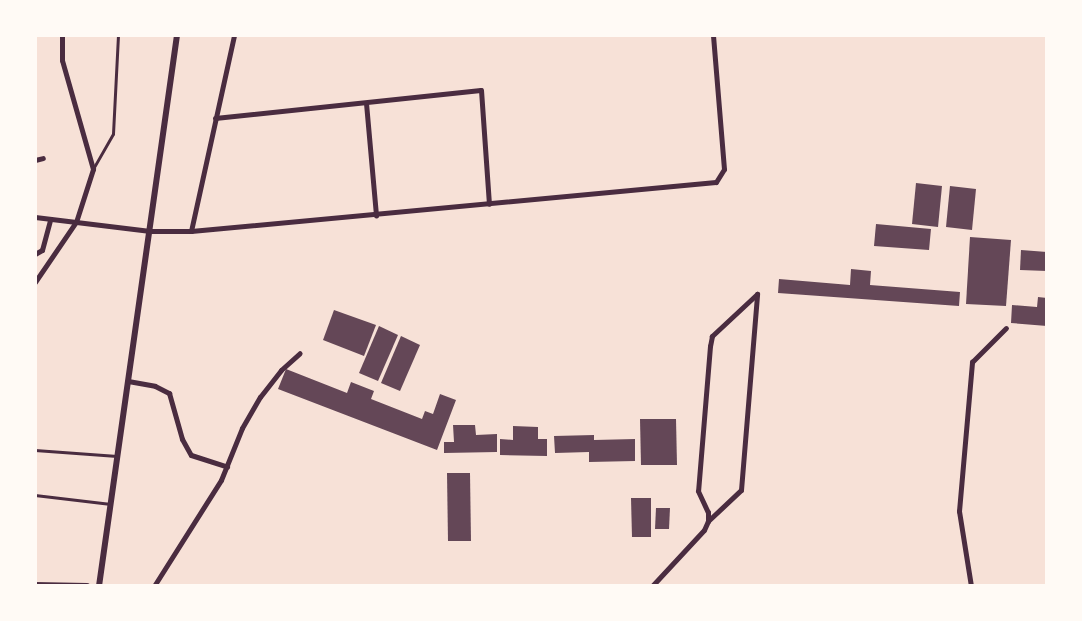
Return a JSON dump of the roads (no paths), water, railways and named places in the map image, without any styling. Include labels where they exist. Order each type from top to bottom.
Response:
[{"type":"street","points":[[35,282],[76,222],[93,169],[62,60],[61,35]]},
{"type":"street","points":[[168,35],[175,47]]},
{"type":"street","points":[[99,586],[177,35]]},
{"type":"street","points":[[191,230],[233,35]]},
{"type":"street","points":[[35,217],[150,231],[191,230],[376,216],[716,182],[724,169],[713,35]]},
{"type":"street","points":[[215,118],[481,90],[489,204]]},
{"type":"street","points":[[366,103],[376,216]]},
{"type":"street","points":[[35,160],[43,158]]},
{"type":"street","points":[[35,254],[42,250],[50,220]]},
{"type":"street","points":[[652,586],[705,530],[708,512],[698,491],[712,336],[757,294],[741,490],[708,521]]},
{"type":"street","points":[[971,586],[959,511],[972,362],[1006,328]]},
{"type":"street","points":[[154,586],[227,467],[242,428],[260,397],[281,370],[300,352]]},
{"type":"street","points":[[128,381],[155,386],[169,393],[182,439],[191,455],[227,467]]},
{"type":"street","points":[[35,585],[87,586]]},
{"type":"lane","points":[[93,169],[113,134],[118,35]]},
{"type":"lane","points":[[35,450],[117,456]]},
{"type":"lane","points":[[35,495],[110,504]]}]
